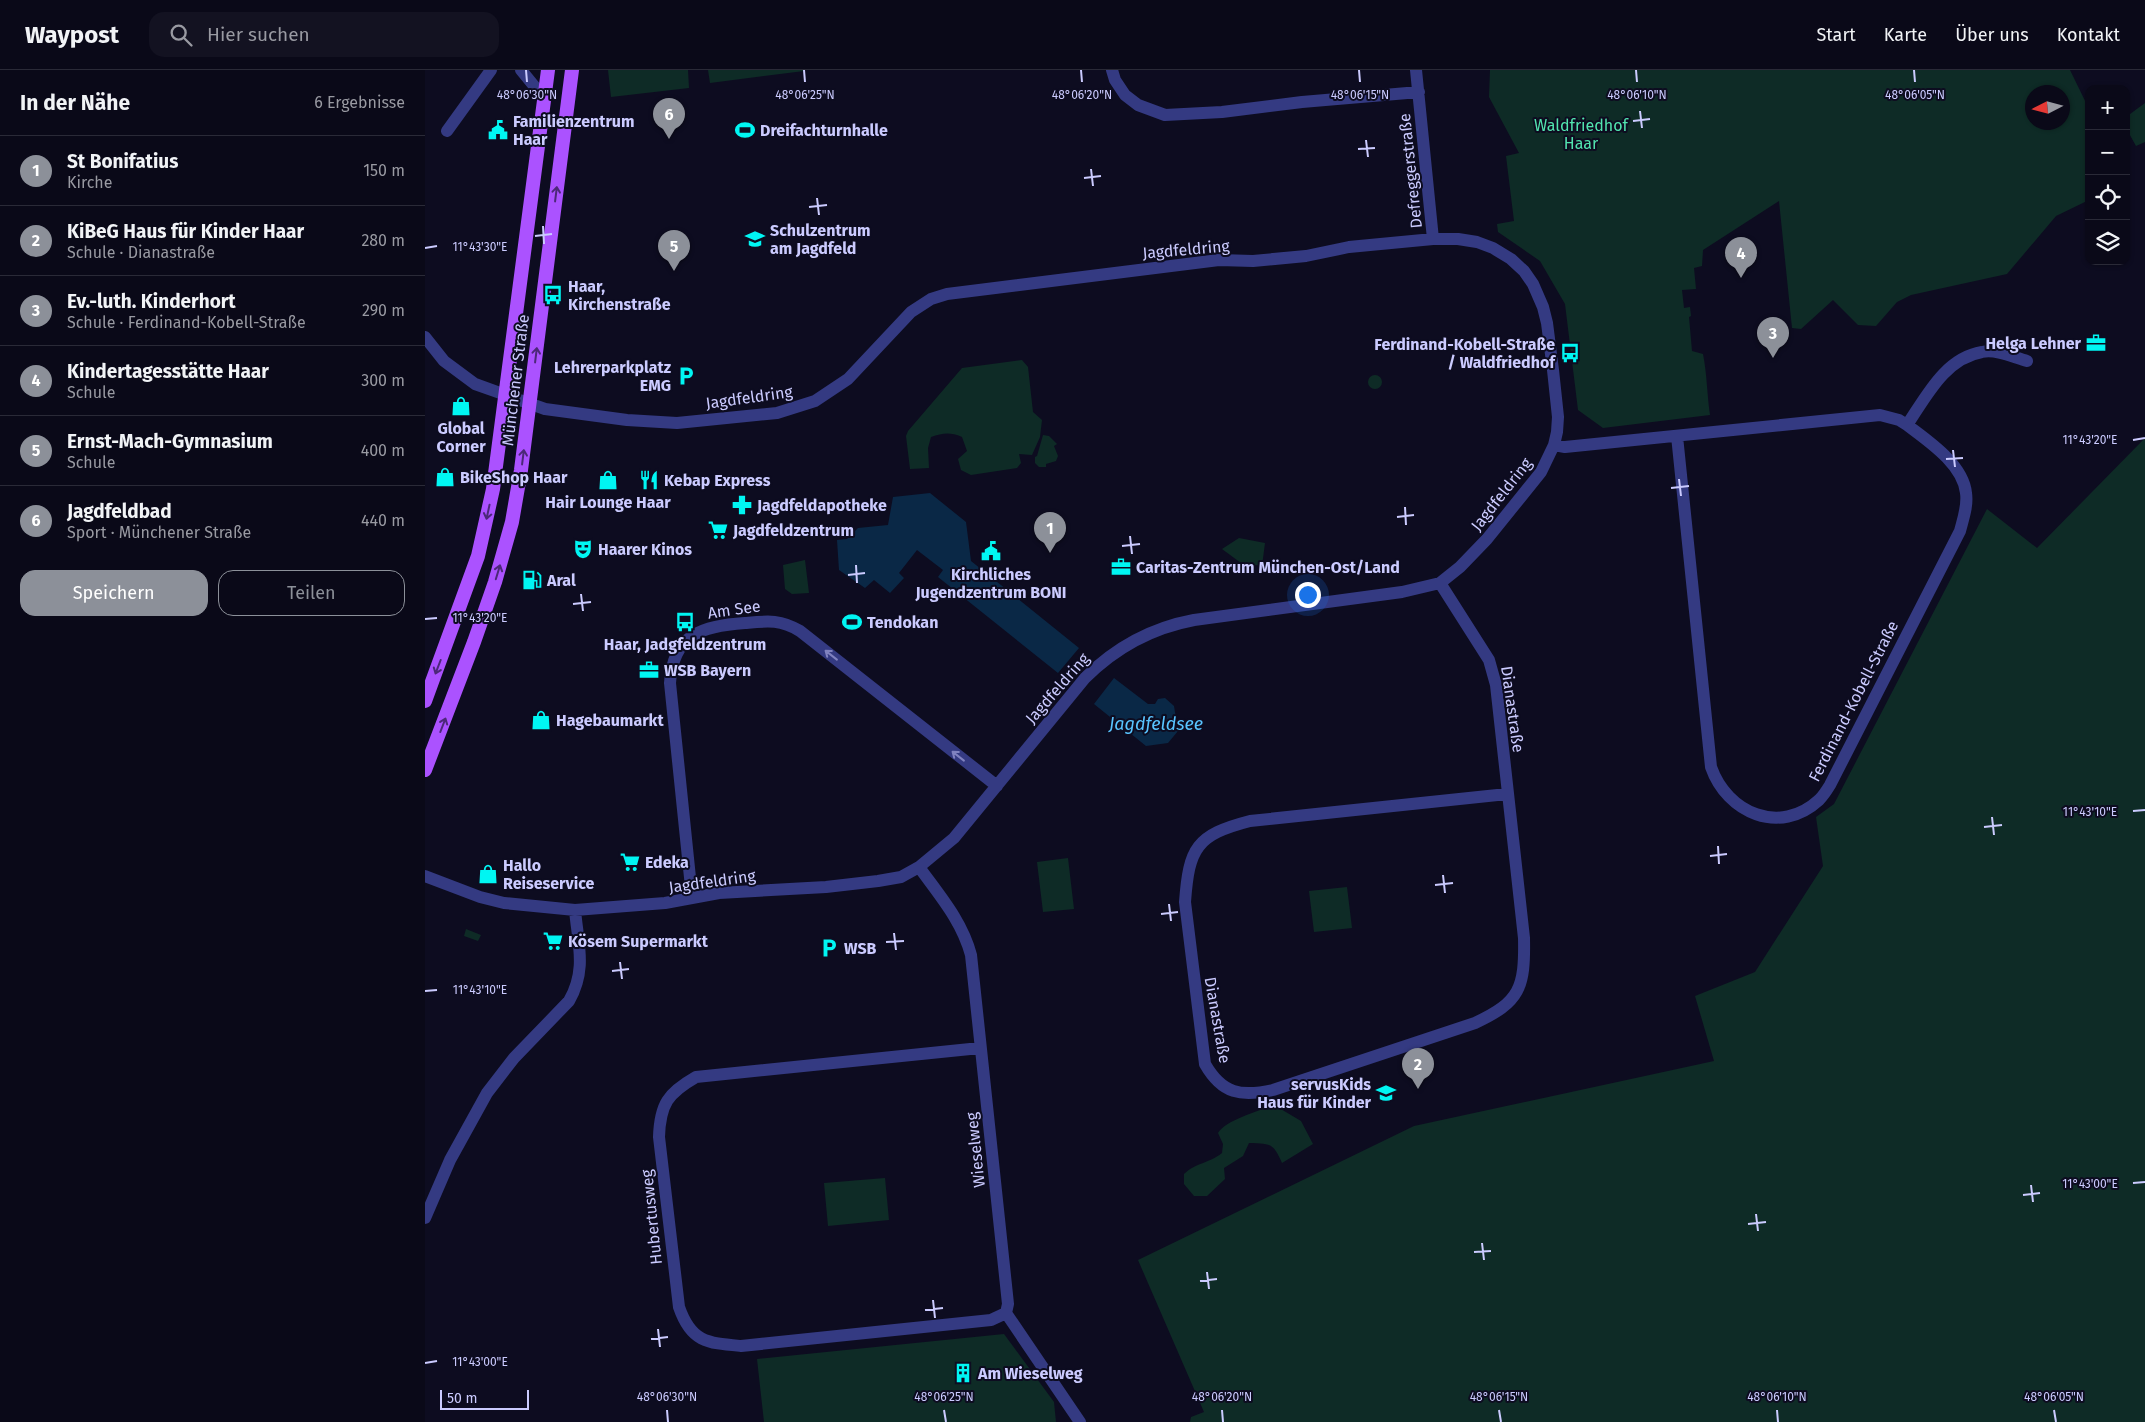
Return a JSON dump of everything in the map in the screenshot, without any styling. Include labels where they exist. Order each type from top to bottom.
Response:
[{"type":"main road","name":"Münchener Straße","points":[[425,701],[478,556],[493,489],[548,70]]},
{"type":"main road","name":"Münchener Straße","points":[[425,770],[474,642],[512,522],[530,403],[572,70]]},
{"type":"street","points":[[447,131],[491,70]]},
{"type":"street","points":[[521,70],[544,98]]},
{"type":"street","points":[[1112,70],[1115,80],[1125,95],[1138,105],[1165,115],[1222,112],[1301,102],[1419,92]]},
{"type":"street","name":"Defreggerstraße","points":[[1416,70],[1433,239]]},
{"type":"street","name":"Jagdfeldring","points":[[425,337],[432,348],[457,372],[475,384],[545,409],[665,423],[777,413],[804,406],[827,395],[848,379],[911,312],[939,296],[1219,260],[1253,262],[1306,256],[1349,247],[1433,239],[1458,239],[1477,242],[1493,248],[1511,259],[1533,284],[1547,322],[1558,417],[1554,445],[1541,472],[1499,525],[1461,567],[1440,583],[1402,592],[1169,624],[1118,649],[1090,672],[955,838],[919,867],[901,876],[878,881],[808,889],[719,893],[665,903],[575,910],[504,903],[481,897],[425,876]]},
{"type":"street","points":[[1907,425],[1933,387],[1949,369],[1962,359],[1983,352],[2000,353],[2027,361]]},
{"type":"street","name":"Ferdinand-Kobell-Straße","points":[[1554,445],[1565,447],[1872,416],[1889,417],[1907,425],[1951,462],[1960,475],[1967,495],[1960,531],[1830,785],[1819,800],[1804,810],[1789,816],[1773,818],[1755,814],[1730,799],[1716,782],[1711,768],[1677,436]]},
{"type":"street","name":"Dianastraße","points":[[1440,583],[1489,660],[1496,685],[1524,938],[1525,958],[1523,977],[1517,992],[1507,1006],[1496,1014],[1475,1023],[1273,1090],[1253,1093],[1237,1092],[1224,1087],[1213,1078],[1205,1064],[1185,902],[1187,876],[1193,853],[1208,836],[1230,826],[1250,821],[1507,794]]},
{"type":"street","name":"Am See","points":[[693,897],[670,682],[671,670],[680,648],[691,637],[709,627],[775,620],[789,624],[801,631],[997,786]]},
{"type":"street","name":"Wieselweg","points":[[919,867],[956,918],[967,937],[971,956],[1008,1304],[1006,1313]]},
{"type":"street","points":[[425,1218],[450,1160],[487,1093],[513,1058],[569,1001],[575,990],[581,972],[575,910]]},
{"type":"street","name":"Hubertusweg","points":[[980,1048],[696,1077],[679,1086],[665,1100],[659,1121],[659,1137],[676,1291],[682,1316],[698,1338],[708,1342],[741,1346],[991,1320],[1006,1313]]},
{"type":"street","points":[[1006,1313],[1080,1422]]},
{"type":"green space","points":[[608,70],[688,70],[689,88],[611,97]]},
{"type":"green space","points":[[708,70],[804,70],[804,71],[710,83]]},
{"type":"green space","name":"Waldfriedhof Haar","points":[[1490,70],[2070,70],[2085,101],[2085,202],[2056,216],[2007,274],[1911,295],[1897,302],[1876,326],[1858,325],[1833,300],[1801,329],[1792,328],[1779,201],[1703,250],[1702,266],[1694,268],[1696,289],[1682,290],[1684,308],[1690,307],[1692,351],[1703,354],[1710,415],[1603,428],[1578,410],[1565,304],[1540,261],[1498,232],[1497,224],[1514,221],[1506,156],[1519,153],[1489,97]]},
{"type":"green space","points":[[2145,103],[2145,142],[2136,146],[2130,135],[2130,114]]},
{"type":"green space","points":[[1022,360],[1028,367],[1033,412],[1042,420],[1040,437],[1032,455],[1019,454],[1021,463],[1017,468],[971,475],[961,470],[958,459],[967,451],[962,437],[954,434],[943,434],[931,437],[928,448],[929,468],[910,469],[906,436],[908,431],[962,368]]},
{"type":"green space","points":[[1375,375],[1380,377],[1382,382],[1380,387],[1375,389],[1370,387],[1368,382],[1370,377]]},
{"type":"green space","points":[[1043,435],[1049,436],[1057,444],[1054,446],[1058,456],[1056,461],[1046,464],[1046,467],[1039,467],[1035,463],[1035,457],[1037,456]]},
{"type":"green space","points":[[2145,438],[2145,1422],[1190,1422],[1191,1417],[1204,1412],[1138,1260],[1414,1126],[1714,1061],[1695,996],[1755,972],[1823,866],[1816,817],[1834,804],[1987,509],[2037,548]]},
{"type":"green space","points":[[1239,538],[1265,543],[1262,566],[1241,563],[1222,549]]},
{"type":"green space","points":[[805,560],[809,593],[792,594],[785,589],[783,565]]},
{"type":"green space","points":[[1068,858],[1074,909],[1043,912],[1037,862]]},
{"type":"green space","points":[[1347,887],[1352,928],[1314,932],[1309,891]]},
{"type":"green space","points":[[466,929],[481,935],[478,941],[464,936]]},
{"type":"green space","points":[[1274,1105],[1301,1121],[1313,1144],[1282,1163],[1276,1151],[1270,1146],[1249,1143],[1243,1156],[1224,1168],[1225,1179],[1207,1196],[1194,1196],[1184,1184],[1184,1174],[1193,1167],[1222,1153],[1223,1144],[1218,1133],[1222,1128],[1235,1120]]},
{"type":"green space","points":[[885,1178],[889,1220],[828,1226],[824,1183]]},
{"type":"green space","points":[[1004,1334],[1054,1402],[1056,1422],[764,1422],[757,1359]]},
{"type":"water","points":[[930,493],[966,522],[971,561],[1079,648],[1058,673],[938,577],[943,570],[917,550],[899,573],[904,578],[890,593],[874,580],[865,588],[839,570],[837,540],[847,539],[858,528],[888,525],[893,497]]},
{"type":"water","name":"Jagdfeldsee","points":[[1114,678],[1148,704],[1155,704],[1158,699],[1165,698],[1174,706],[1178,731],[1168,743],[1146,746],[1094,704]]},
{"type":"place","name":"Familienzentrum Haar","points":[[498,130]]},
{"type":"place","name":"Dreifachturnhalle","points":[[745,130]]},
{"type":"place","name":"Jagdfeldbad","points":[[669,139]]},
{"type":"place","name":"Schulzentrum am Jagdfeld","points":[[755,239]]},
{"type":"place","name":"Ernst-Mach-Gymnasium","points":[[674,271]]},
{"type":"place","name":"Kindertagesstätte Haar","points":[[1741,278]]},
{"type":"place","name":"Haar, Kirchenstraße","points":[[553,295]]},
{"type":"place","name":"Helga Lehner","points":[[2096,343]]},
{"type":"place","name":"Ferdinand-Kobell-Straße / Waldfriedhof","points":[[1570,353]]},
{"type":"place","name":"Ev.-luth. Kinderhort","points":[[1773,358]]},
{"type":"place","name":"Lehrerparkplatz EMG","points":[[686,376]]},
{"type":"place","name":"Global Corner","points":[[461,406]]},
{"type":"place","name":"BikeShop Haar","points":[[445,477]]},
{"type":"place","name":"Hair Lounge Haar","points":[[608,480]]},
{"type":"place","name":"Kebap Express","points":[[649,480]]},
{"type":"place","name":"Jagdfeldapotheke","points":[[742,505]]},
{"type":"place","name":"Jagdfeldzentrum","points":[[718,530]]},
{"type":"place","name":"Haarer Kinos","points":[[583,549]]},
{"type":"place","name":"Kirchliches Jugendzentrum BONI","points":[[991,551]]},
{"type":"place","name":"St Bonifatius","points":[[1050,553]]},
{"type":"place","name":"Caritas-Zentrum München-Ost/Land","points":[[1121,567]]},
{"type":"place","name":"Aral","points":[[532,580]]},
{"type":"place","name":"Haar, Jadgfeldzentrum","points":[[685,622]]},
{"type":"place","name":"Tendokan","points":[[852,622]]},
{"type":"place","name":"WSB Bayern","points":[[649,670]]},
{"type":"place","name":"Hagebaumarkt","points":[[541,720]]},
{"type":"place","name":"Edeka","points":[[630,862]]},
{"type":"place","name":"Hallo Reiseservice","points":[[488,874]]},
{"type":"place","name":"Kösem Supermarkt","points":[[553,941]]},
{"type":"place","name":"WSB","points":[[829,948]]},
{"type":"place","name":"KiBeG Haus für Kinder Haar","points":[[1418,1089]]},
{"type":"place","name":"servusKids Haus für Kinder","points":[[1386,1093]]},
{"type":"place","name":"Am Wieselweg","points":[[963,1373]]}]
